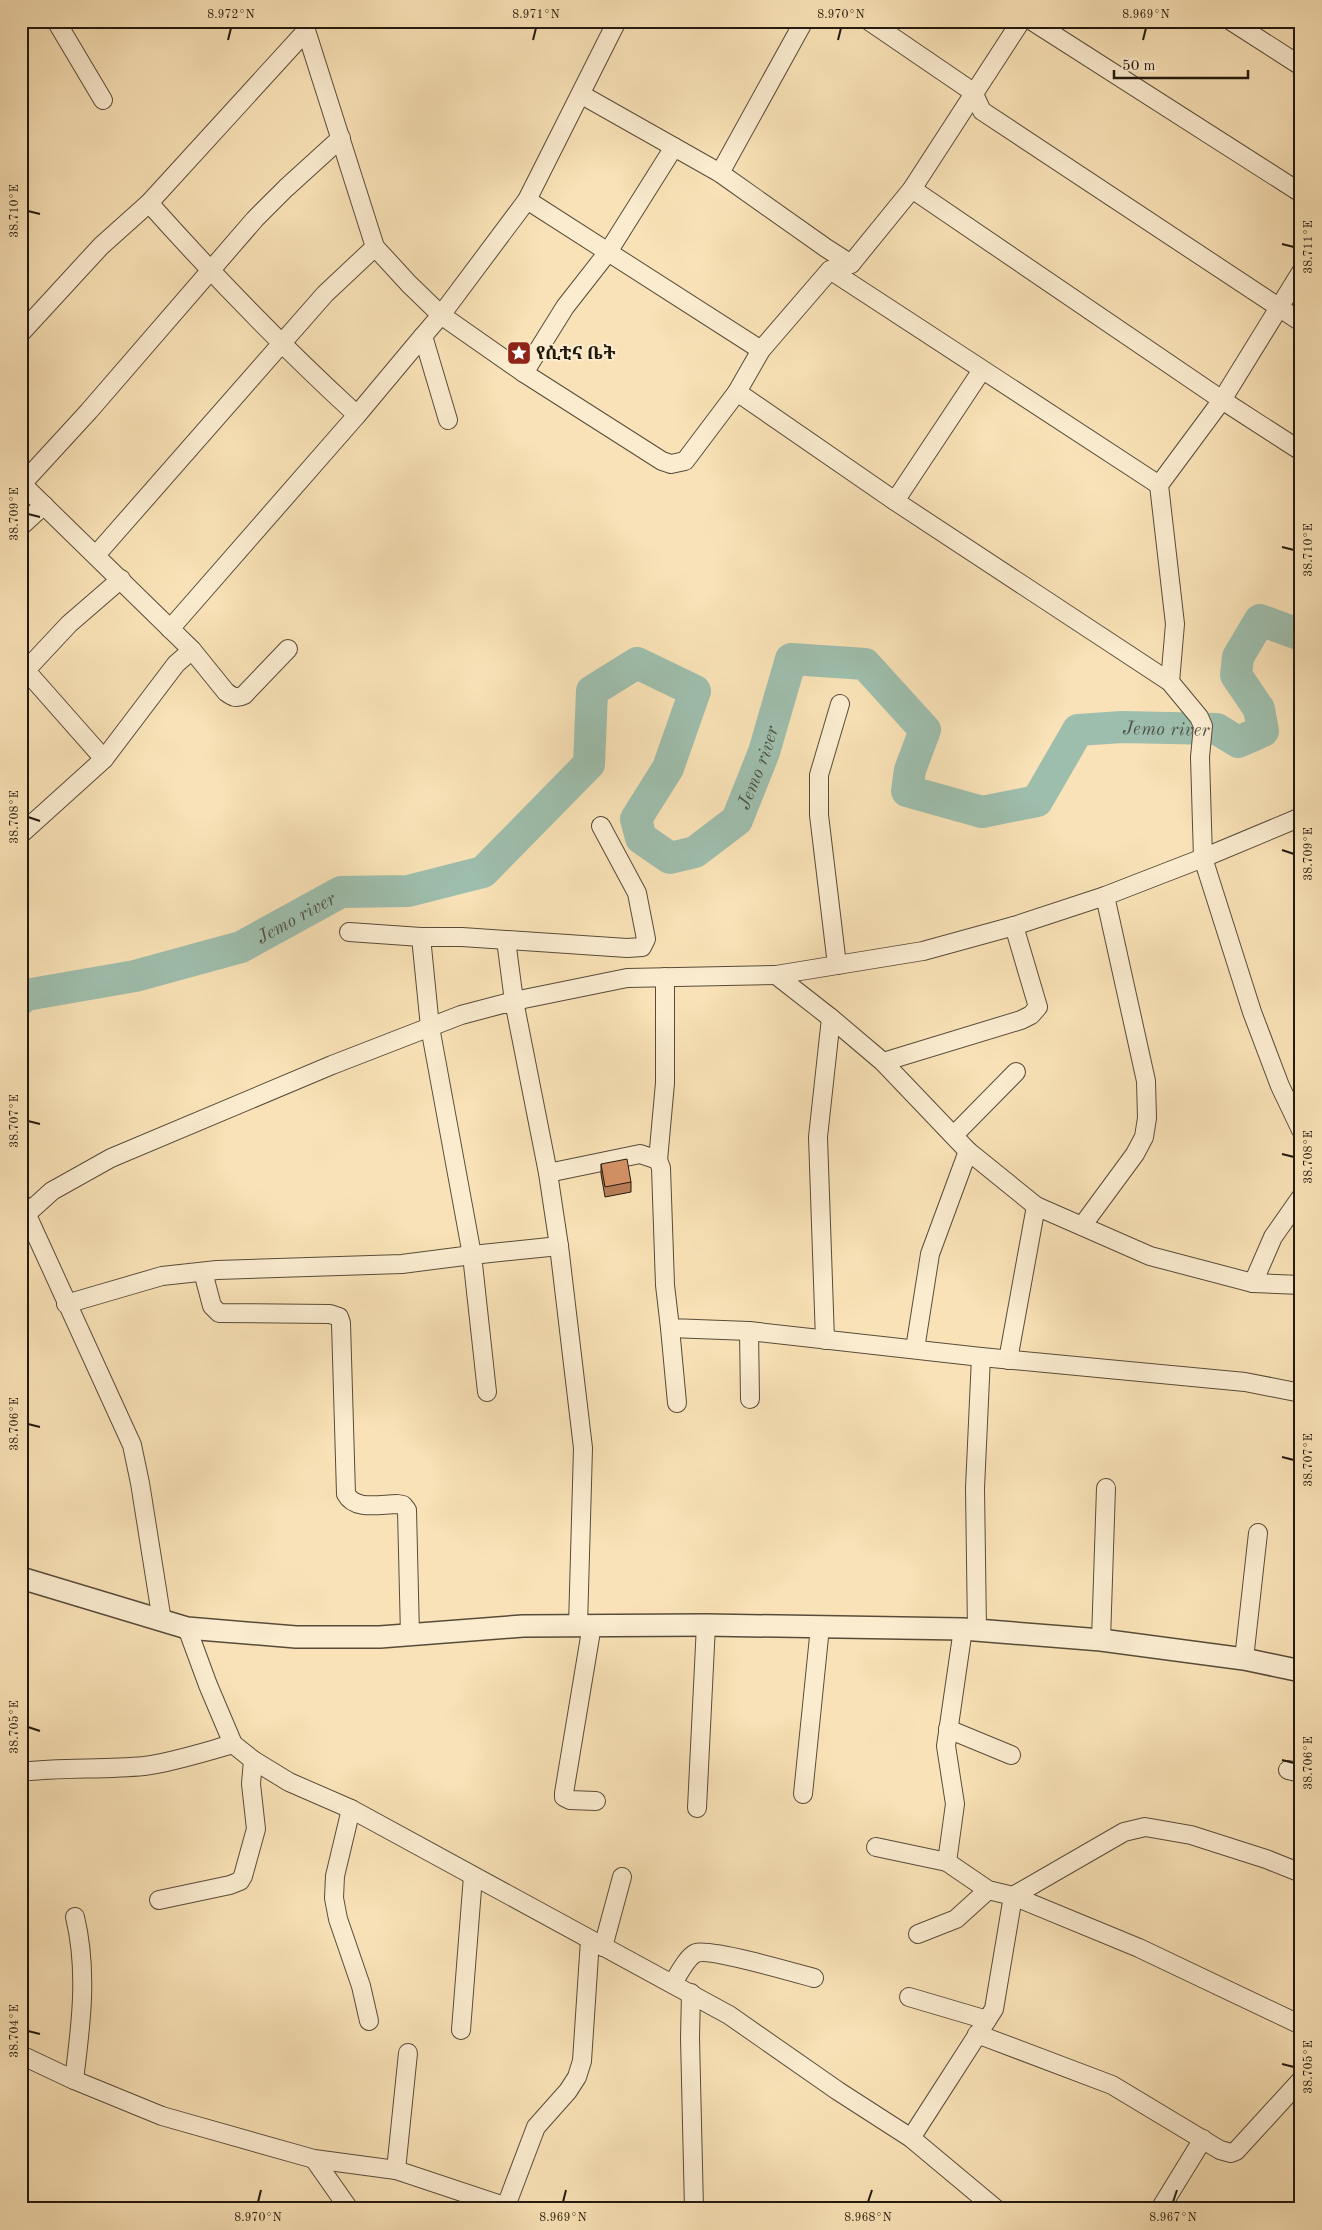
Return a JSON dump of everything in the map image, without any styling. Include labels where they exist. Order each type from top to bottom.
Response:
[{"type":"street","points":[[56,21],[103,100]]},
{"type":"street","points":[[170,629],[357,415],[441,315],[526,200],[582,95],[617,21]]},
{"type":"street","points":[[720,173],[804,21]]},
{"type":"street","points":[[869,21],[973,92],[982,111],[1301,322]]},
{"type":"street","points":[[305,26],[375,247],[441,315],[524,374],[662,461],[671,464],[685,461],[738,392],[761,350],[830,270],[851,264],[912,189],[973,92],[1021,21]]},
{"type":"street","points":[[1032,21],[1301,193]]},
{"type":"street","points":[[1230,21],[1301,66]]},
{"type":"street","points":[[21,333],[101,246],[149,203],[305,26]]},
{"type":"street","points":[[582,95],[720,173],[851,264]]},
{"type":"street","points":[[288,649],[244,695],[238,698],[233,697],[226,692],[192,650],[96,554],[21,483],[89,411],[255,219],[341,138]]},
{"type":"street","points":[[524,374],[565,307],[608,252],[674,147]]},
{"type":"street","points":[[912,189],[1222,400],[1301,451]]},
{"type":"street","points":[[526,200],[761,350]]},
{"type":"street","points":[[149,203],[282,345],[357,415]]},
{"type":"street","points":[[96,554],[325,294],[375,247]]},
{"type":"street","points":[[830,270],[1159,485]]},
{"type":"street","points":[[1170,682],[1175,624],[1159,485],[1222,400],[1301,272]]},
{"type":"street","points":[[423,336],[448,420]]},
{"type":"street","points":[[895,501],[982,370]]},
{"type":"street","points":[[738,392],[895,501],[1170,682],[1199,717],[1203,726],[1200,757],[1202,858],[1252,1012],[1280,1086],[1301,1130]]},
{"type":"street","points":[[21,526],[44,505]]},
{"type":"street","points":[[104,759],[24,667],[69,624],[121,579]]},
{"type":"street","points":[[21,834],[104,759],[176,664],[192,650]]},
{"type":"street","points":[[837,965],[819,815],[819,775],[840,704]]},
{"type":"street","points":[[162,1621],[140,1483],[132,1445],[23,1212],[52,1191],[111,1158],[332,1065],[461,1015],[514,1001],[628,978],[776,975],[923,951],[1014,926],[1105,896],[1301,817]]},
{"type":"street","points":[[349,932],[421,937],[462,937],[627,948],[642,947],[646,939],[637,893],[601,826]]},
{"type":"street","points":[[1082,1226],[1135,1154],[1144,1137],[1147,1118],[1146,1081],[1105,896]]},
{"type":"street","points":[[883,1062],[1021,1020],[1036,1011],[1038,1007],[1014,926]]},
{"type":"street","points":[[421,937],[430,1027],[472,1255],[487,1392]]},
{"type":"street","points":[[506,940],[514,1001],[548,1173],[559,1246],[583,1448],[585,1626],[564,1797],[570,1800],[596,1801]]},
{"type":"street","points":[[776,975],[883,1062],[968,1151],[1036,1206],[1150,1256],[1253,1283],[1301,1286]]},
{"type":"street","points":[[665,977],[665,1083],[658,1160],[661,1168],[665,1285],[677,1403]]},
{"type":"street","points":[[825,1340],[818,1137],[831,1018]]},
{"type":"street","points":[[954,1135],[1016,1072]]},
{"type":"street","points":[[915,1350],[930,1254],[968,1151]]},
{"type":"street","points":[[548,1173],[640,1154],[658,1160]]},
{"type":"street","points":[[1253,1283],[1273,1237],[1301,1197]]},
{"type":"street","points":[[1008,1360],[1036,1206]]},
{"type":"street","points":[[66,1304],[162,1276],[203,1272],[402,1264],[559,1246]]},
{"type":"street","points":[[203,1272],[212,1306],[219,1313],[330,1314],[339,1317],[344,1372],[346,1494],[350,1501],[358,1505],[397,1504],[403,1505],[407,1510],[410,1635]]},
{"type":"street","points":[[670,1328],[749,1331],[1008,1360],[1246,1382],[1301,1393]]},
{"type":"street","points":[[749,1331],[750,1399]]},
{"type":"street","points":[[947,1862],[954,1816],[946,1746],[970,1630],[981,1357]]},
{"type":"street","points":[[1102,1640],[1106,1488]]},
{"type":"street","points":[[1244,1659],[1258,1533]]},
{"type":"street","points":[[21,1578],[187,1628],[296,1637],[380,1637],[523,1626],[706,1625],[970,1630],[1102,1640],[1244,1659],[1301,1671]]},
{"type":"street","points":[[697,1808],[706,1625]]},
{"type":"street","points":[[803,1794],[820,1627]]},
{"type":"street","points":[[187,1628],[233,1744],[253,1760],[289,1782],[350,1809],[597,1944],[691,1993],[729,2016],[838,2092],[911,2138],[996,2209]]},
{"type":"street","points":[[948,1729],[1011,1755]]},
{"type":"street","points":[[21,1772],[49,1769],[90,1770],[144,1766],[177,1760],[233,1744]]},
{"type":"street","points":[[159,1900],[230,1885],[240,1881],[256,1829],[251,1784],[253,1760]]},
{"type":"street","points":[[350,1809],[335,1876],[334,1898],[338,1919],[361,1986],[369,2021]]},
{"type":"street","points":[[1013,1896],[1124,1832],[1145,1827],[1191,1835],[1266,1858],[1301,1873]]},
{"type":"street","points":[[876,1846],[947,1862],[988,1890],[1013,1896],[1140,1948],[1301,2025]]},
{"type":"street","points":[[461,2030],[473,1876]]},
{"type":"street","points":[[21,2055],[74,2080],[162,2116],[314,2159],[396,2170],[509,2207],[536,2127],[568,2091],[577,2077],[582,2062],[597,1944],[622,1877]]},
{"type":"street","points":[[918,1934],[956,1919],[988,1890]]},
{"type":"street","points":[[911,2138],[994,2009],[1013,1896]]},
{"type":"street","points":[[74,2080],[83,2006],[82,1944],[75,1917]]},
{"type":"street","points":[[673,1983],[691,1957],[700,1952],[741,1959],[814,1978]]},
{"type":"street","points":[[691,1993],[694,2209]]},
{"type":"street","points":[[909,1997],[1112,2084],[1202,2139],[1230,2153],[1236,2151],[1301,2080]]},
{"type":"street","points":[[396,2170],[408,2053]]},
{"type":"street","points":[[1160,2209],[1202,2139]]},
{"type":"street","points":[[314,2159],[349,2209]]},
{"type":"building","points":[[627,1159],[631,1182],[605,1187],[601,1164]]},
{"type":"waterway","name":"Jemo river","points":[[21,999],[26,995],[135,976],[241,947],[341,892],[408,891],[483,872],[589,764],[592,691],[637,663],[695,691],[668,768],[636,819],[641,838],[670,858],[695,852],[737,820],[764,752],[791,659],[865,664],[925,730],[910,770],[907,791],[982,812],[1037,801],[1078,730],[1122,727],[1217,729],[1238,742],[1263,731],[1259,709],[1236,675],[1238,657],[1260,620],[1301,635]]},
{"type":"place","name":"የሲቲና ቤት","points":[[519,353]]}]
